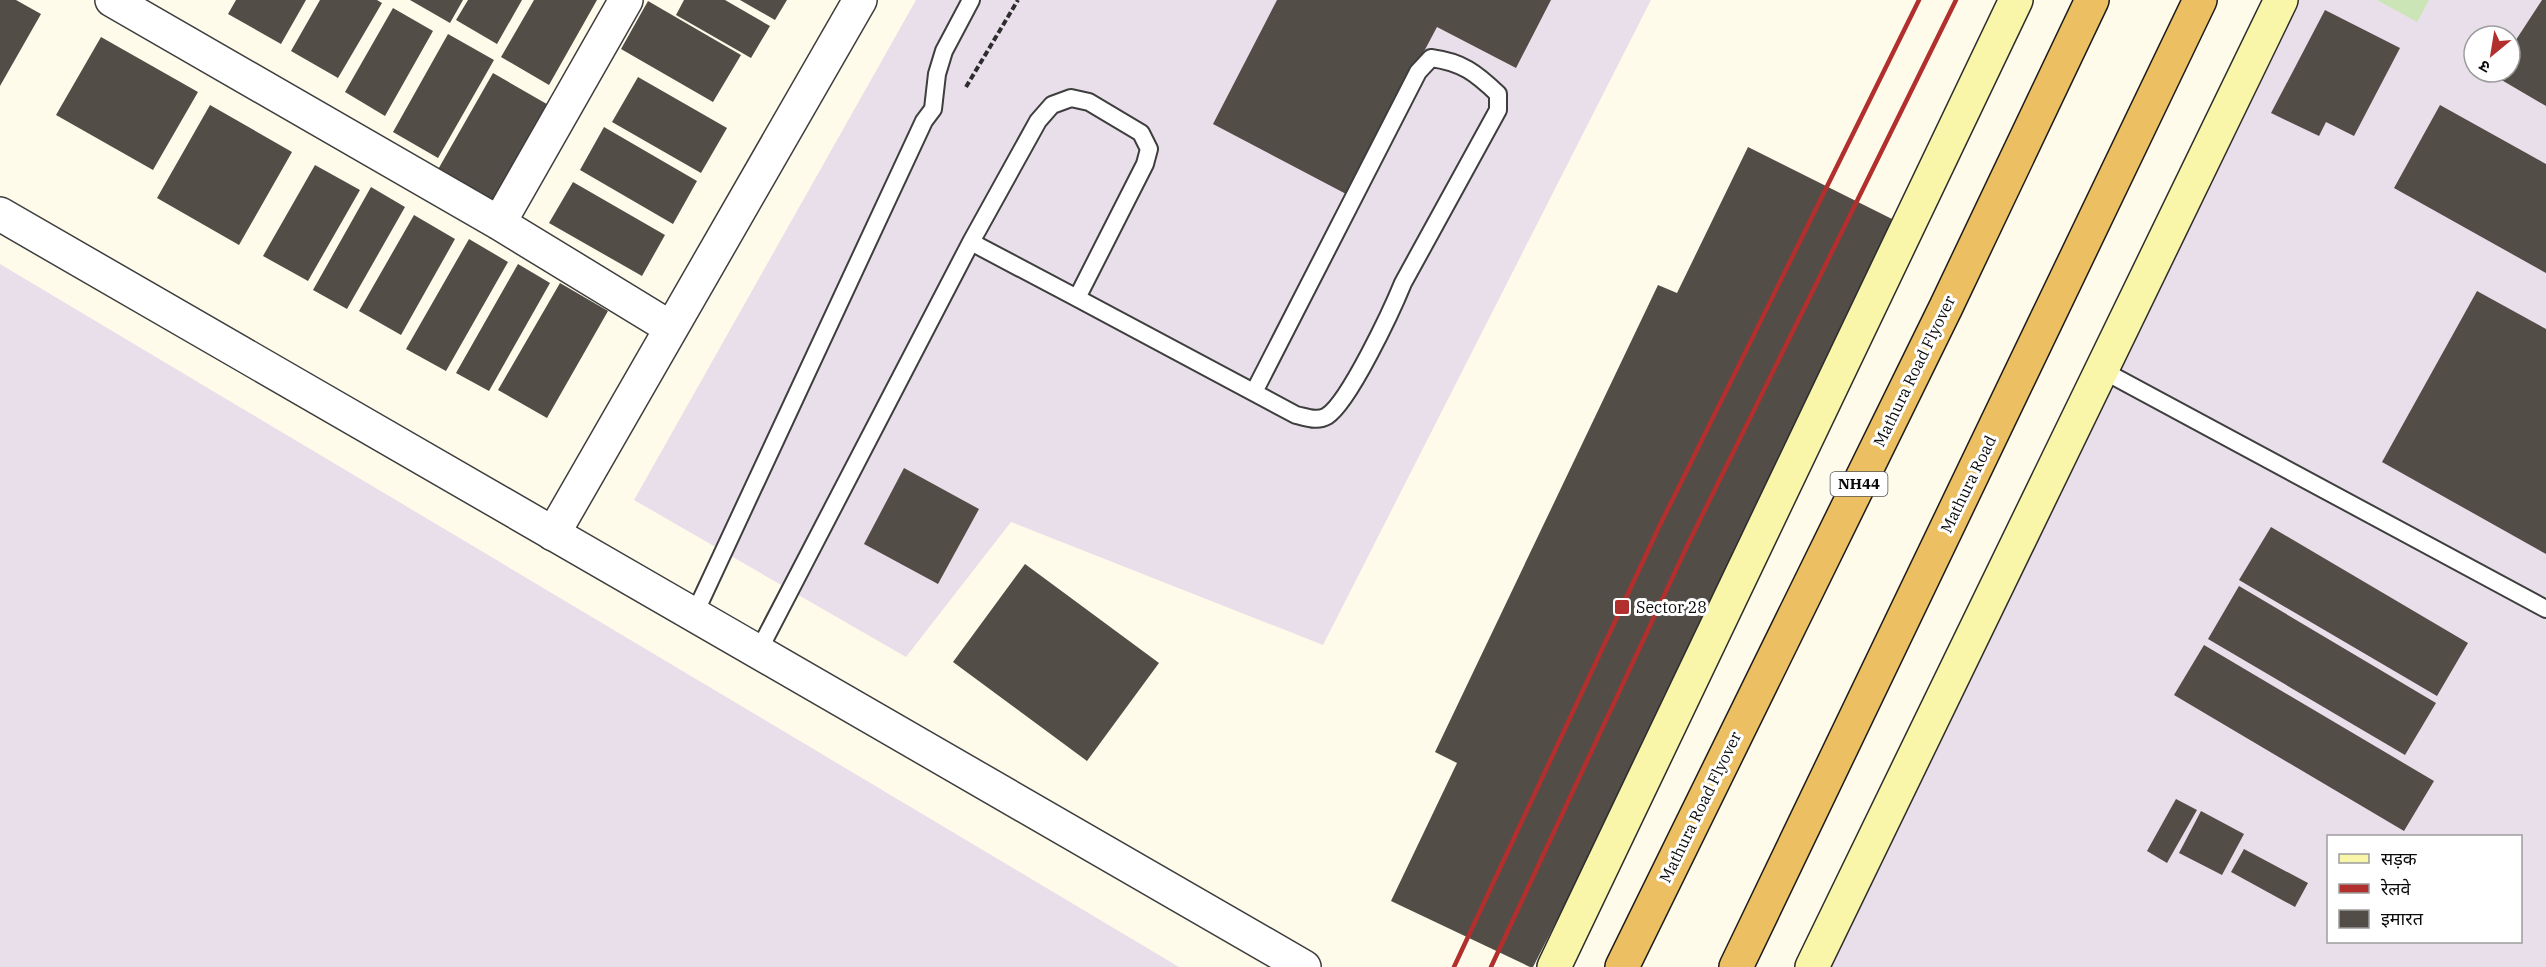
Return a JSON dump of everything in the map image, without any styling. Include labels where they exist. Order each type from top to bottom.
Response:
[{"type":"highway","name":"Mathura Road Flyover","points":[[1622,967],[1941,317],[2092,0]]},
{"type":"highway","name":"Mathura Road","points":[[1736,967],[2200,0]]},
{"type":"main road","points":[[1554,967],[2016,0]]},
{"type":"main road","points":[[1812,967],[2281,0]]},
{"type":"street","points":[[112,0],[499,223],[672,328]]},
{"type":"street","points":[[499,223],[626,0]]},
{"type":"street","points":[[553,534],[860,0]]},
{"type":"street","points":[[0,214],[1304,967]]},
{"type":"lane","points":[[694,615],[924,121],[933,109],[937,74],[944,51],[971,0]]},
{"type":"lane","points":[[971,242],[1296,415],[1316,420],[1327,416],[1339,405],[1498,110],[1498,94],[1475,73],[1451,60],[1431,58],[1418,72],[1254,392]]},
{"type":"lane","points":[[758,652],[971,242],[1045,113],[1052,105],[1071,98],[1089,102],[1141,133],[1149,149],[1145,164],[1077,298]]},
{"type":"lane","points":[[2102,370],[2546,609]]},
{"type":"path","points":[[933,109],[963,92],[976,74],[1018,0]]},
{"type":"shaded area","points":[[916,0],[1651,0],[1323,645],[1011,522],[906,657],[634,500]]},
{"type":"shaded area","points":[[2267,0],[2546,0],[2546,967],[1798,967]]},
{"type":"shaded area","points":[[0,264],[1179,967],[0,967]]},
{"type":"green space","points":[[2377,0],[2429,0],[2417,22]]},
{"type":"building","points":[[0,0],[16,0],[41,14],[0,86]]},
{"type":"building","points":[[236,0],[306,0],[281,44],[228,14]]},
{"type":"building","points":[[320,0],[377,0],[382,3],[338,78],[291,51]]},
{"type":"building","points":[[410,0],[463,0],[450,23]]},
{"type":"building","points":[[468,0],[522,0],[497,44],[456,20]]},
{"type":"building","points":[[534,0],[597,0],[549,85],[501,57]]},
{"type":"building","points":[[684,0],[725,0],[770,26],[751,58],[676,15]]},
{"type":"building","points":[[740,0],[787,0],[775,20]]},
{"type":"building","points":[[1277,0],[1551,0],[1516,68],[1437,27],[1348,195],[1213,124]]},
{"type":"building","points":[[2542,0],[2546,0],[2546,106],[2508,84],[2522,84],[2522,31]]},
{"type":"building","points":[[648,1],[741,55],[713,102],[621,49]]},
{"type":"building","points":[[393,8],[433,31],[385,116],[345,92]]},
{"type":"building","points":[[2325,10],[2400,48],[2354,136],[2326,122],[2319,136],[2271,113]]},
{"type":"building","points":[[448,34],[494,60],[438,158],[393,132]]},
{"type":"building","points":[[101,37],[198,92],[153,170],[56,115]]},
{"type":"building","points":[[493,73],[552,107],[496,206],[436,173]]},
{"type":"building","points":[[638,77],[727,128],[701,173],[612,122]]},
{"type":"building","points":[[210,105],[292,152],[239,245],[157,198]]},
{"type":"building","points":[[2440,105],[2546,164],[2546,273],[2394,188]]},
{"type":"building","points":[[604,127],[697,181],[673,224],[580,170]]},
{"type":"building","name":"Sector 28","points":[[1748,147],[1894,220],[1631,775],[1533,967],[1530,967],[1391,901],[1457,763],[1435,752],[1658,285],[1677,293]]},
{"type":"building","points":[[315,165],[360,190],[308,281],[263,256]]},
{"type":"building","points":[[573,182],[665,235],[642,276],[549,223]]},
{"type":"building","points":[[371,187],[405,207],[347,309],[313,290]]},
{"type":"building","points":[[414,215],[455,239],[401,335],[359,311]]},
{"type":"building","points":[[469,239],[508,262],[446,371],[406,349]]},
{"type":"building","points":[[518,264],[550,283],[489,391],[456,373]]},
{"type":"building","points":[[560,283],[608,311],[547,418],[498,390]]},
{"type":"building","points":[[2477,291],[2546,329],[2546,554],[2382,462]]},
{"type":"building","points":[[904,468],[979,509],[938,584],[864,544]]},
{"type":"building","points":[[2271,527],[2468,643],[2437,696],[2239,580]]},
{"type":"building","points":[[1025,564],[1159,663],[1087,761],[953,662]]},
{"type":"building","points":[[2239,586],[2436,703],[2405,755],[2208,639]]},
{"type":"building","points":[[2204,645],[2434,781],[2404,831],[2174,695]]},
{"type":"building","points":[[2176,799],[2197,810],[2167,863],[2147,851]]},
{"type":"building","points":[[2201,811],[2244,834],[2222,875],[2179,853]]},
{"type":"building","points":[[2244,849],[2308,883],[2295,907],[2231,872]]},
{"type":"railway","points":[[1454,967],[1658,529],[1919,0]]},
{"type":"railway","points":[[1491,967],[1688,544],[1956,0]]},
{"type":"place","name":"Sector 28","points":[[1622,607]]}]
